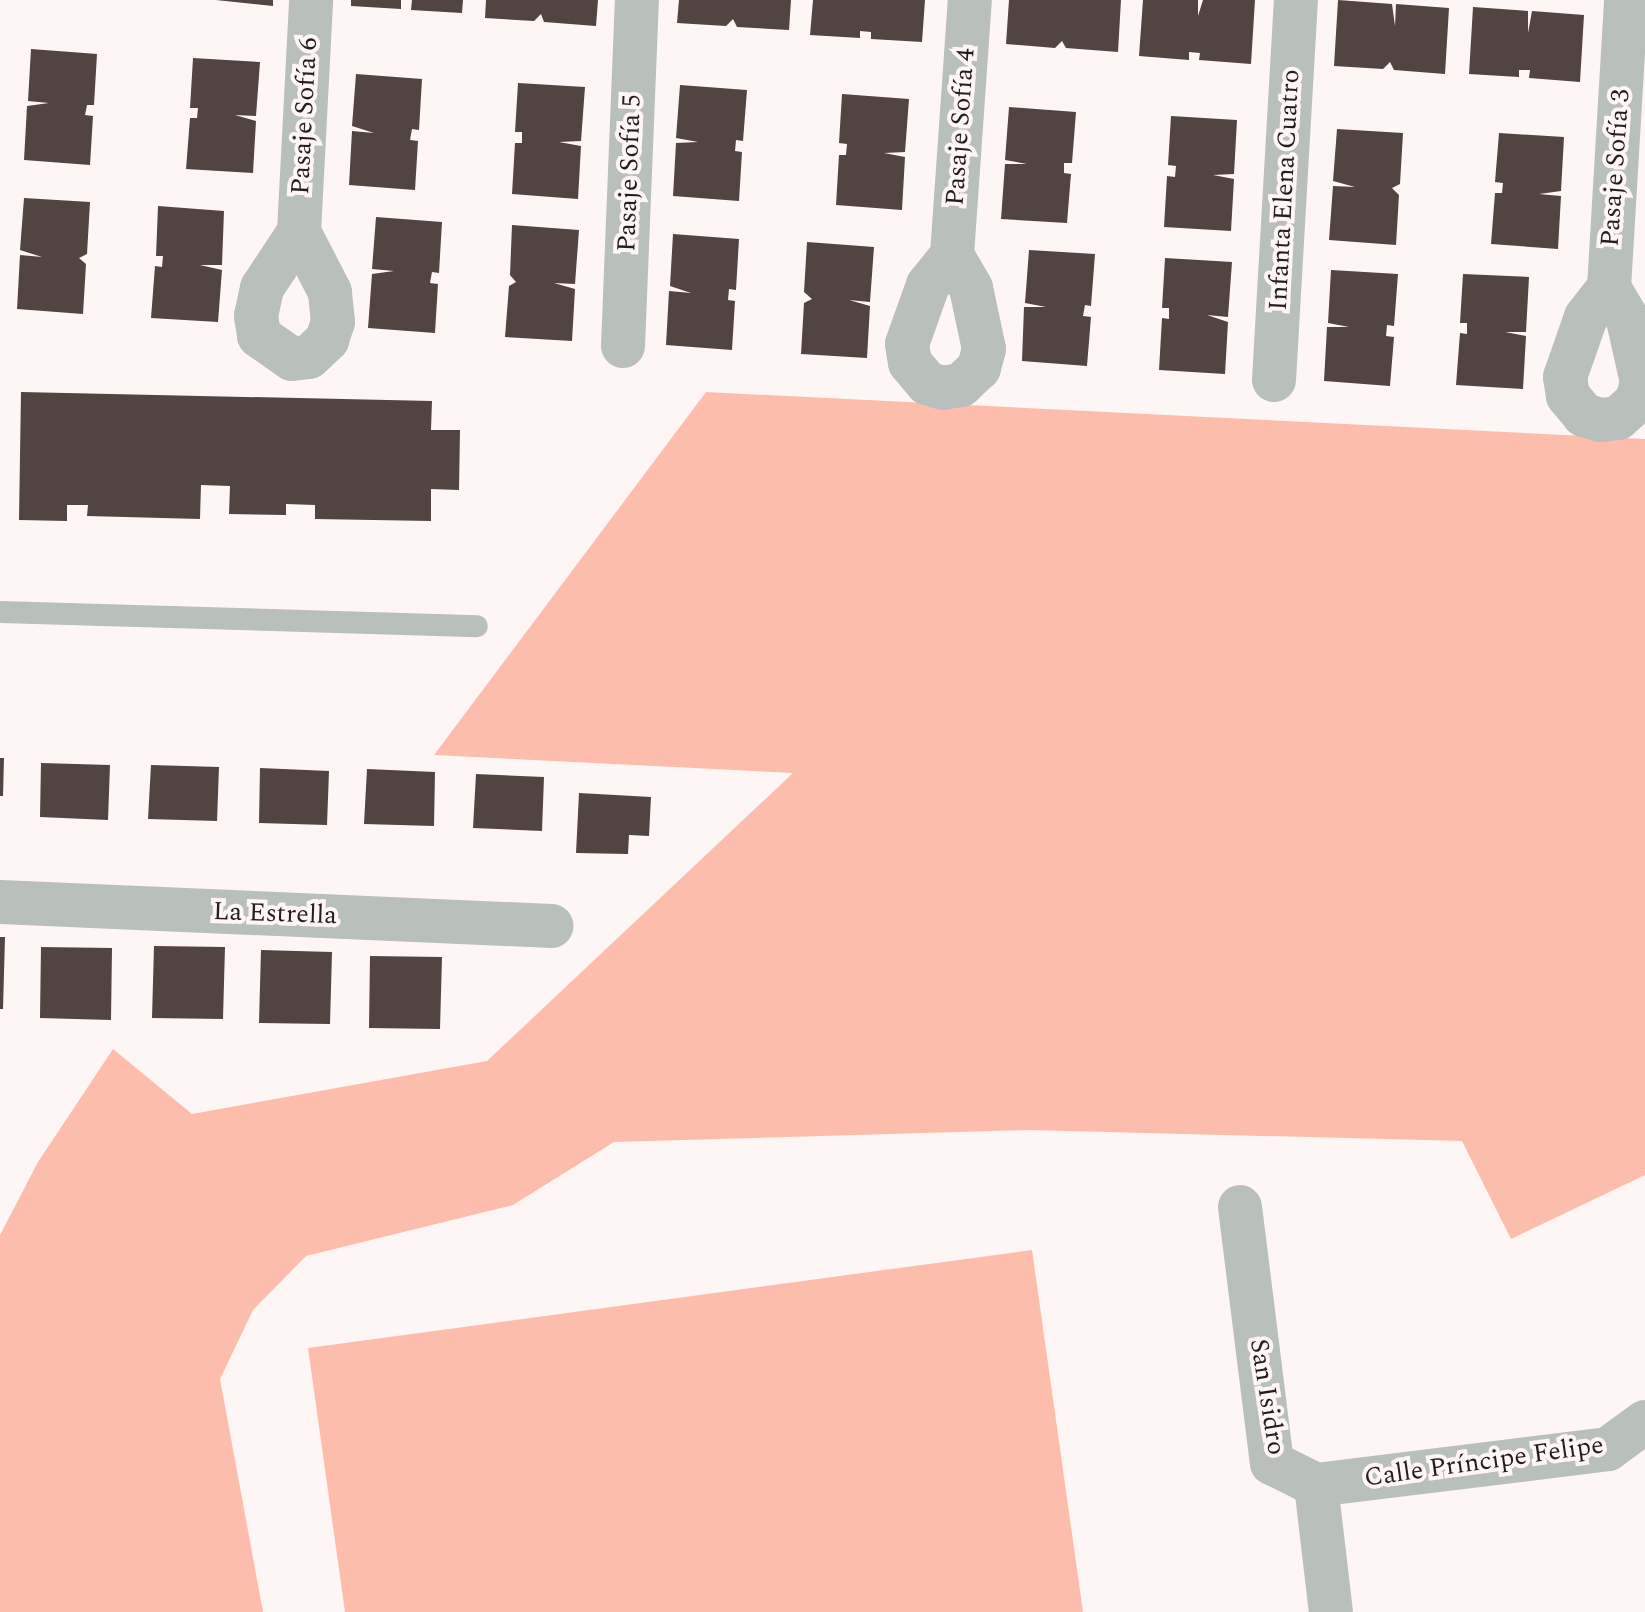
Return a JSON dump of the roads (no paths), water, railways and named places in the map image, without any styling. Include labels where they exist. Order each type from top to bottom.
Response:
[{"type":"street","name":"Pasaje Sofía 6","points":[[299,232],[311,0]]},
{"type":"street","name":"Pasaje Sofía 5","points":[[623,346],[637,0]]},
{"type":"street","name":"Pasaje Sofía 4","points":[[952,255],[970,0]]},
{"type":"street","name":"Infanta Elena Cuatro","points":[[1274,380],[1296,0]]},
{"type":"street","name":"Pasaje Sofía 3","points":[[1609,288],[1626,0]]},
{"type":"street","name":"La Estrella","points":[[0,902],[551,926]]},
{"type":"street","name":"San Isidro","points":[[1240,1207],[1272,1463],[1316,1485]]},
{"type":"street","name":"Calle Príncipe Felipe","points":[[1316,1485],[1608,1449],[1645,1422]]},
{"type":"street","points":[[1316,1485],[1331,1612]]},
{"type":"lane","points":[[0,612],[477,626]]}]
